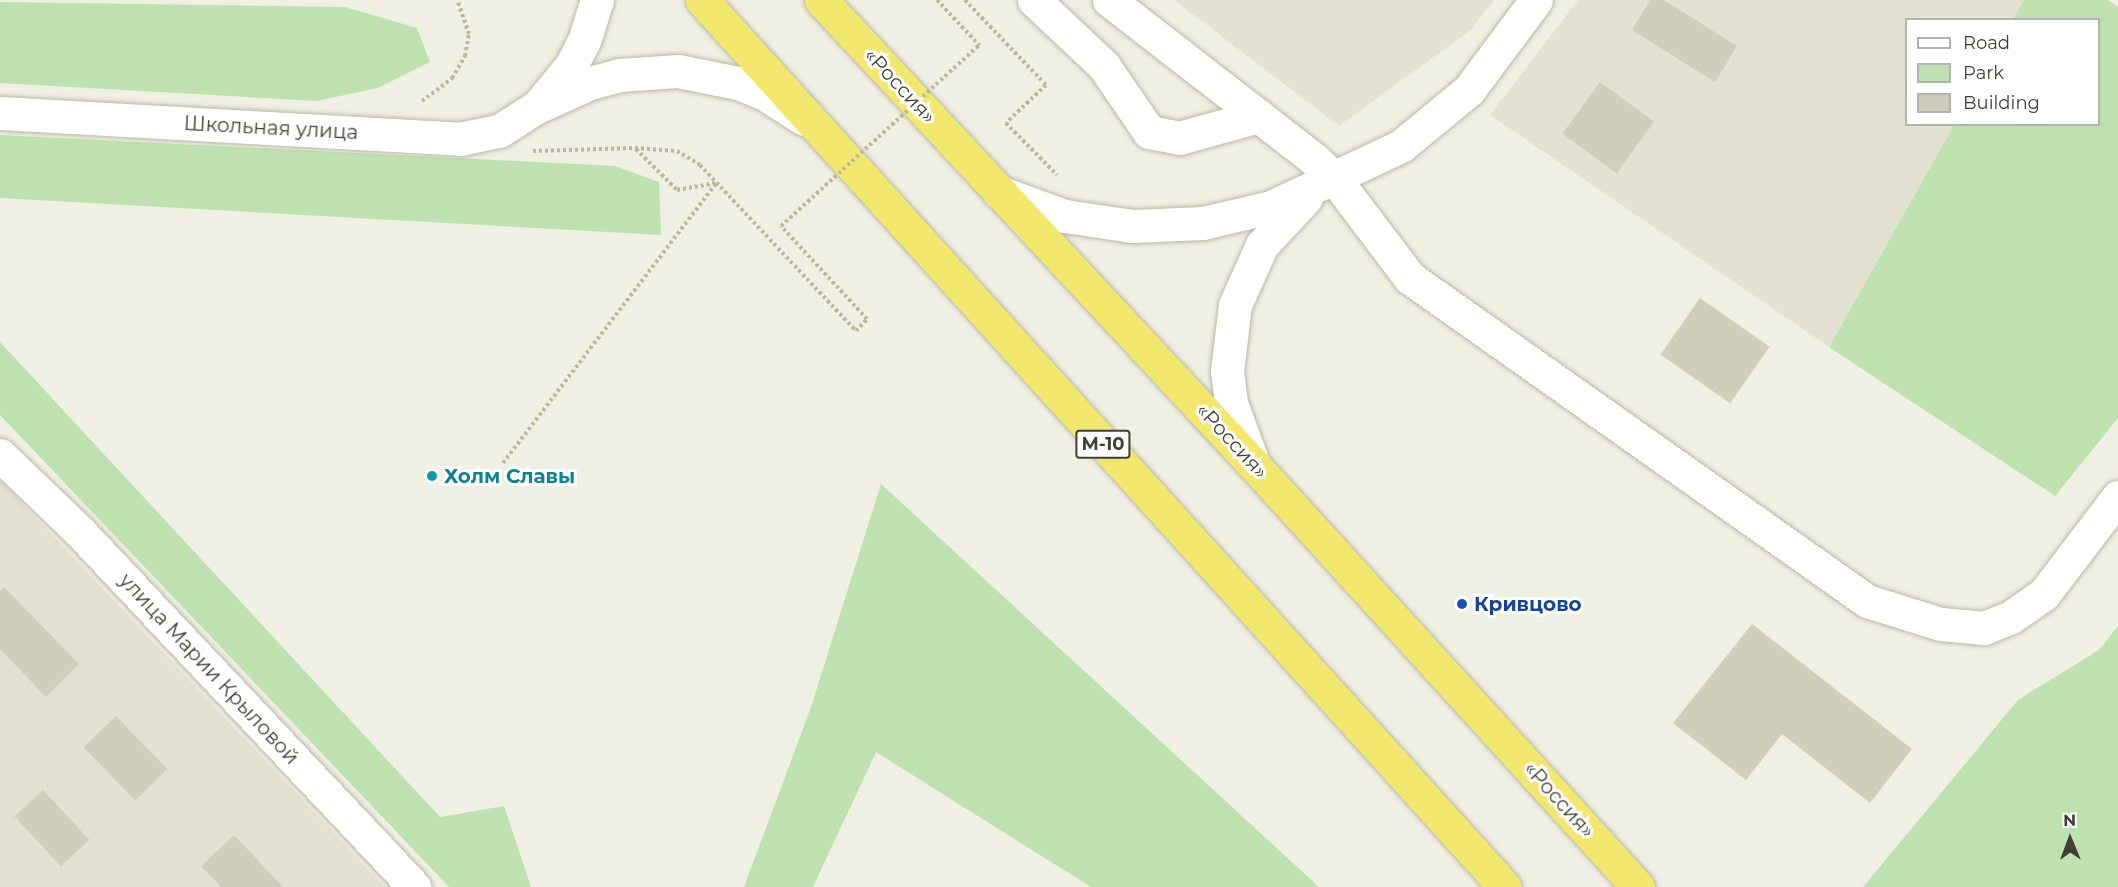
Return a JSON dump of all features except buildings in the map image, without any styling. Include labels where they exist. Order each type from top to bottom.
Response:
[{"type":"highway","name":"М-10","points":[[702,0],[1505,887]]},
{"type":"highway","name":"«Россия»","points":[[821,0],[1254,465],[1638,887]]},
{"type":"street","points":[[535,108],[571,66],[584,41],[597,0]]},
{"type":"street","points":[[1034,0],[1104,66],[1149,132],[1179,138],[1259,116]]},
{"type":"street","points":[[1109,0],[1259,116],[1335,179],[1410,278],[1867,601],[1941,624],[1984,628],[2044,594],[2118,497]]},
{"type":"street","points":[[999,192],[1065,216],[1099,222],[1168,226],[1238,216],[1293,199],[1401,146],[1469,90],[1536,0]]},
{"type":"street","points":[[535,108],[590,83],[619,75],[678,71],[747,87],[791,109],[815,127]]},
{"type":"street","name":"Школьная улица","points":[[0,113],[460,139],[499,131],[535,108]]},
{"type":"street","points":[[1254,465],[1240,434],[1230,392],[1228,337],[1235,305],[1262,245],[1283,219],[1335,179]]},
{"type":"street","name":"улица Марии Крыловой","points":[[0,455],[79,531],[414,887]]},
{"type":"path","points":[[419,102],[452,78],[465,56],[469,34],[457,0]]},
{"type":"path","points":[[700,165],[856,331],[867,320],[782,226],[979,45],[937,0]]},
{"type":"path","points":[[965,0],[1046,85],[1006,123],[1059,177]]},
{"type":"path","points":[[635,148],[677,190],[717,182]]},
{"type":"path","points":[[503,463],[717,182]]},
{"type":"shaded area","points":[[1174,0],[1494,0],[1471,30],[1339,126]]},
{"type":"shaded area","points":[[1578,0],[2024,0],[2014,18],[1905,18],[1905,126],[1953,126],[1829,347],[1490,115]]},
{"type":"shaded area","points":[[0,480],[385,887],[0,887]]},
{"type":"green space","points":[[2024,0],[2108,0],[2118,7],[2118,418],[2055,496],[1829,347],[1953,126],[2100,126],[2100,18],[2014,18]]},
{"type":"green space","points":[[0,2],[345,7],[417,28],[430,62],[378,88],[316,101],[0,83]]},
{"type":"green space","points":[[0,135],[615,166],[659,182],[661,235],[0,198]]},
{"type":"green space","points":[[0,342],[440,817],[504,806],[531,887],[449,887],[0,415]]},
{"type":"green space","points":[[881,484],[1319,887],[1091,887],[876,752],[813,887],[744,887],[811,707]]},
{"type":"green space","points":[[2118,626],[2118,887],[1863,887],[2018,700],[2099,650]]},
{"type":"place","name":"Холм Славы","points":[[432,476]]},
{"type":"place","name":"Кривцово","points":[[1462,604]]}]
